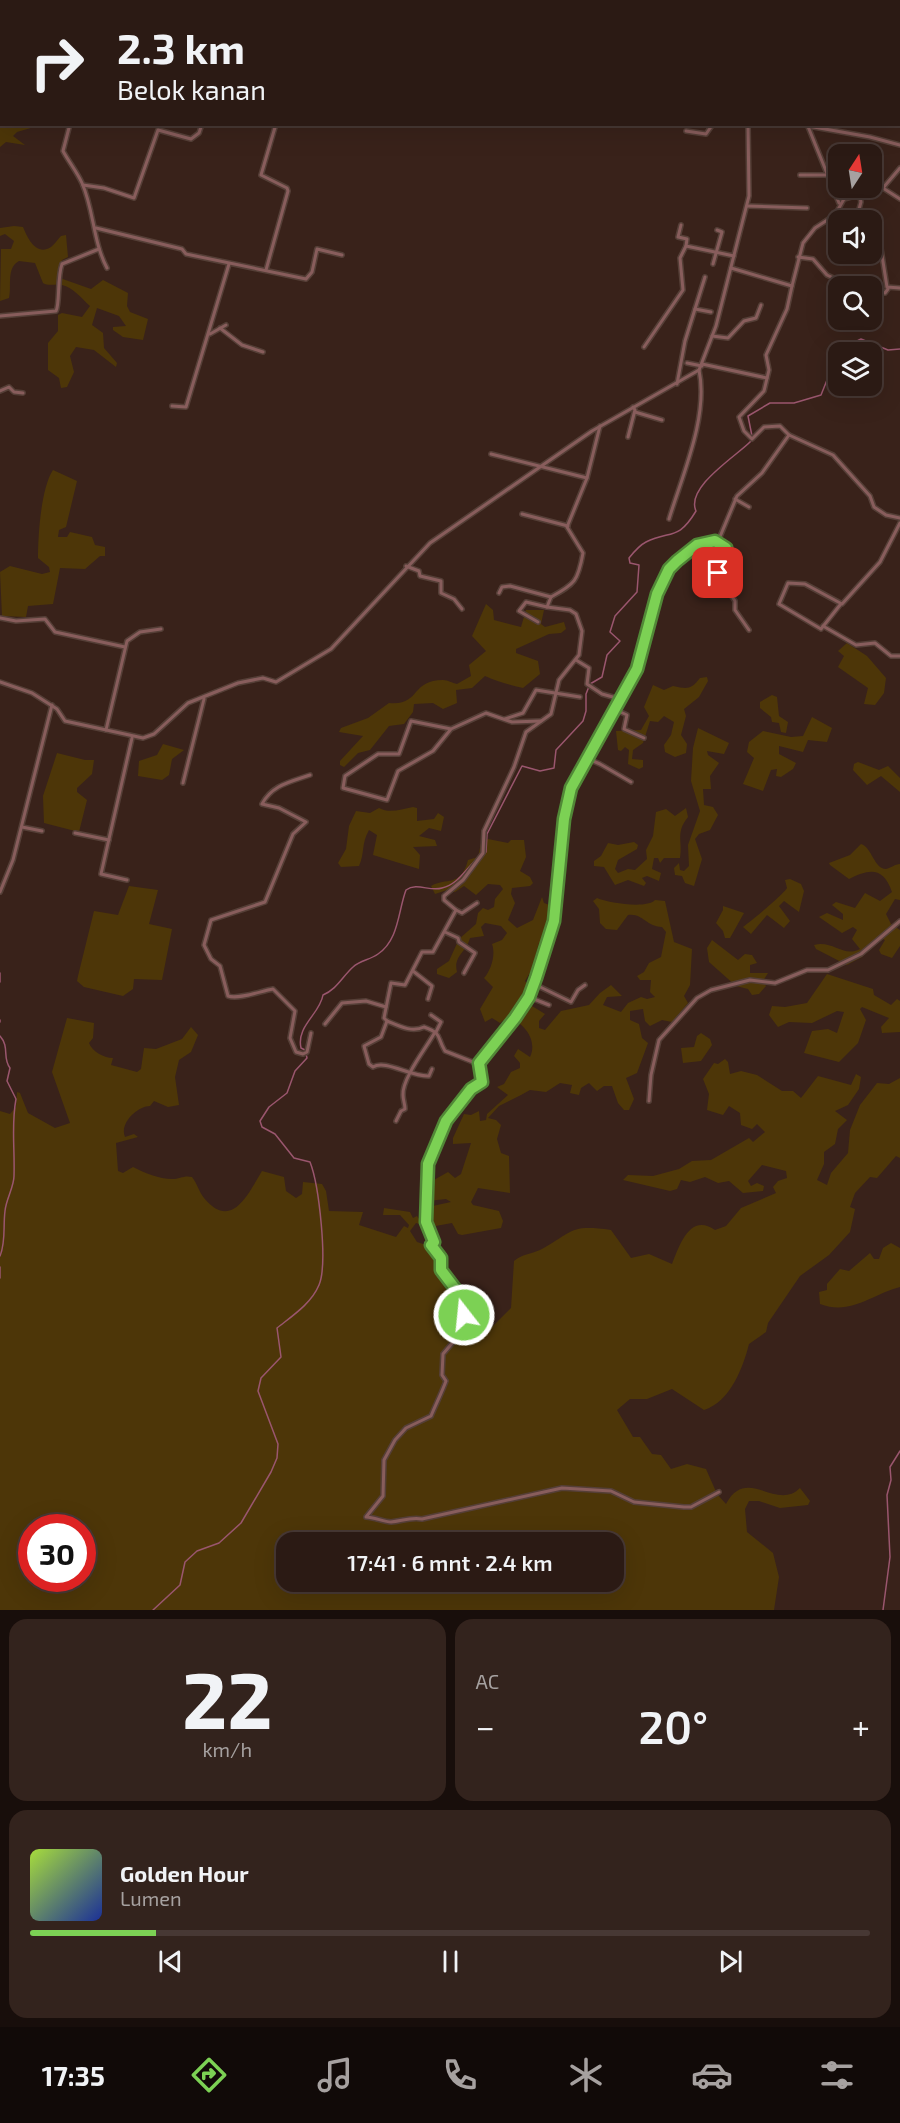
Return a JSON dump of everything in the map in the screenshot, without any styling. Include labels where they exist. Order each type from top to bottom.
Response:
[{"type":"street","points":[[69,126],[63,151],[83,185],[96,228],[99,249],[107,268]]},
{"type":"street","points":[[83,185],[104,188],[134,198],[158,129],[191,139],[199,133],[201,126]]},
{"type":"street","points":[[266,270],[288,191],[288,188],[261,175],[275,126]]},
{"type":"street","points":[[686,131],[706,134],[712,126]]},
{"type":"street","points":[[0,682],[28,691],[52,705],[64,720],[132,738],[149,737],[188,703],[204,699],[238,683],[263,678],[278,681],[331,649],[406,566],[430,543],[600,426],[634,409],[699,370],[712,336],[747,206],[748,126]]},
{"type":"street","points":[[808,126],[828,170]]},
{"type":"street","points":[[814,126],[870,136],[900,145]]},
{"type":"street","points":[[900,168],[883,188],[900,199]]},
{"type":"street","points":[[800,175],[828,175]]},
{"type":"street","points":[[838,198],[840,204]]},
{"type":"street","points":[[846,198],[831,218],[806,238],[798,257],[787,309],[766,355],[769,368],[762,393],[741,414],[741,425],[752,439],[766,426],[781,427],[789,435],[833,455],[870,496],[874,507],[885,515],[900,518]]},
{"type":"street","points":[[747,206],[807,208]]},
{"type":"street","points":[[644,347],[682,290],[681,258],[687,239],[678,237],[681,225]]},
{"type":"street","points":[[96,228],[182,249],[186,254],[308,279],[318,249],[342,255]]},
{"type":"street","points":[[713,264],[722,232],[717,230]]},
{"type":"street","points":[[686,246],[734,256]]},
{"type":"street","points":[[0,316],[56,311],[59,305],[57,283],[62,264],[99,249]]},
{"type":"street","points":[[882,255],[888,288],[885,293],[882,293]]},
{"type":"street","points":[[798,257],[813,259],[829,276]]},
{"type":"street","points":[[172,406],[186,407],[210,334],[229,264]]},
{"type":"street","points":[[731,268],[792,286]]},
{"type":"street","points":[[677,384],[685,341],[705,277]]},
{"type":"street","points":[[888,288],[900,288]]},
{"type":"street","points":[[712,336],[728,338],[744,321],[756,318],[761,304]]},
{"type":"street","points":[[695,309],[711,312]]},
{"type":"street","points":[[210,334],[226,325]]},
{"type":"street","points":[[220,328],[242,345],[263,352]]},
{"type":"street","points":[[687,363],[767,378]]},
{"type":"street","points":[[669,519],[680,488],[682,472],[692,456],[702,388],[699,370]]},
{"type":"street","points":[[0,391],[9,387],[14,392],[22,393]]},
{"type":"street","points":[[634,409],[662,420]]},
{"type":"street","points":[[628,437],[634,409]]},
{"type":"street","points":[[547,607],[550,597],[575,582],[583,555],[582,548],[569,534],[568,526],[587,478],[600,426]]},
{"type":"street","points":[[478,1064],[491,1050],[529,997],[554,921],[568,800],[586,758],[637,669],[655,601],[669,569],[693,548],[715,541],[724,529],[735,499],[748,483],[762,473],[789,435]]},
{"type":"street","points":[[491,453],[587,478]]},
{"type":"street","points":[[735,499],[749,507]]},
{"type":"street","points":[[522,514],[568,526]]},
{"type":"street","points":[[840,605],[805,584],[788,583],[779,604],[821,629],[879,563],[900,523]]},
{"type":"street","points":[[715,541],[726,548],[718,574],[730,579],[729,592],[735,601],[735,610],[749,630]]},
{"type":"street","points":[[406,566],[419,571],[420,576],[441,581],[442,594],[450,596],[462,609]]},
{"type":"street","points":[[499,593],[502,587],[510,586],[550,597]]},
{"type":"street","points":[[477,903],[462,913],[444,900],[444,896],[463,880],[483,853],[484,831],[514,767],[526,732],[552,711],[559,680],[576,660],[583,644],[580,621],[570,610],[526,602],[519,611],[538,622]]},
{"type":"street","points":[[0,618],[16,621],[45,619],[55,632],[125,647]]},
{"type":"street","points":[[823,626],[856,645],[875,643],[891,656],[900,656]]},
{"type":"street","points":[[106,730],[125,647],[129,639],[135,634],[161,628]]},
{"type":"street","points":[[576,660],[589,668],[590,686],[602,694],[620,699]]},
{"type":"street","points":[[503,719],[523,713],[536,690],[580,698]]},
{"type":"street","points":[[183,783],[204,699]]},
{"type":"street","points":[[0,892],[13,860],[52,705]]},
{"type":"street","points":[[614,709],[627,715],[623,729],[644,738]]},
{"type":"street","points":[[450,729],[411,721],[399,754],[376,755],[345,776],[343,788],[387,800],[398,771],[433,751],[450,729],[484,713],[519,722],[542,720]]},
{"type":"street","points":[[127,880],[101,874],[132,738]]},
{"type":"street","points":[[586,758],[631,782]]},
{"type":"street","points":[[310,775],[279,785],[266,796],[262,804],[279,808],[306,822],[293,834],[265,902],[212,920],[204,945],[211,958],[220,966],[228,996],[239,997],[273,989],[295,1011],[290,1038],[296,1052],[303,1054],[307,1052],[311,1033]]},
{"type":"street","points":[[22,827],[42,831]]},
{"type":"street","points":[[75,833],[109,840]]},
{"type":"street","points":[[456,910],[432,952],[422,952],[404,986],[391,983],[384,1018],[414,1030],[424,1027],[436,1032],[441,1037],[445,1051],[478,1064]]},
{"type":"street","points":[[649,1101],[651,1075],[659,1040],[697,998],[711,990],[750,980],[775,983],[807,970],[828,970],[861,954],[900,921]]},
{"type":"street","points":[[445,932],[458,938],[459,942],[474,953],[464,973]]},
{"type":"street","points":[[413,971],[432,986],[428,999]]},
{"type":"street","points":[[534,984],[571,1002],[578,990],[585,985]]},
{"type":"street","points":[[529,997],[549,1005]]},
{"type":"street","points":[[325,1024],[342,1003],[364,1001],[386,1007]]},
{"type":"street","points":[[396,1121],[400,1111],[405,1109],[403,1095],[416,1058],[424,1053],[441,1022],[431,1015]]},
{"type":"street","points":[[387,1021],[381,1037],[364,1046],[369,1064],[372,1066],[388,1065],[410,1075],[429,1076],[432,1069]]},
{"type":"street","points":[[478,1064],[482,1082],[471,1089],[446,1121],[427,1168],[426,1222],[434,1242],[431,1245],[441,1258],[441,1270],[460,1295],[459,1302],[464,1315],[454,1341],[443,1354],[442,1375],[446,1381],[431,1416],[406,1428],[395,1440],[384,1460],[383,1496],[366,1517],[378,1517],[388,1522],[411,1517],[422,1519],[562,1488],[611,1491],[634,1502],[684,1507],[691,1507],[719,1492]]},
{"type":"shaded area","points":[[0,126],[38,126],[17,132],[13,136],[25,145],[6,142],[0,147]]},
{"type":"shaded area","points":[[23,227],[33,245],[41,249],[51,247],[61,236],[66,235],[68,257],[62,260],[57,277],[91,289],[103,280],[128,293],[127,306],[130,312],[148,319],[143,340],[123,337],[113,330],[113,327],[126,326],[119,316],[97,308],[92,325],[103,333],[104,348],[117,363],[116,367],[94,350],[76,347],[70,356],[74,372],[67,387],[61,388],[59,378],[48,370],[48,343],[58,331],[58,315],[62,313],[82,317],[90,306],[66,286],[43,283],[35,263],[19,261],[12,268],[9,298],[0,301],[1,249],[11,249],[14,241],[5,234],[0,236],[0,228]]},
{"type":"shaded area","points":[[53,470],[77,481],[66,527],[59,530],[58,537],[67,537],[70,532],[92,537],[95,545],[105,547],[105,556],[100,556],[85,569],[60,568],[53,604],[28,606],[26,617],[2,616],[0,572],[10,566],[42,574],[50,572],[49,567],[38,558],[38,548],[43,500]]},
{"type":"shaded area","points":[[486,604],[493,610],[494,620],[521,627],[526,610],[544,610],[541,624],[545,627],[564,622],[566,629],[561,633],[549,634],[516,649],[516,653],[538,661],[540,674],[523,688],[485,676],[472,688],[456,690],[457,703],[443,709],[433,703],[414,704],[413,712],[404,724],[389,726],[370,750],[358,753],[344,767],[340,765],[340,761],[363,736],[339,732],[341,728],[368,718],[389,703],[406,701],[425,684],[447,680],[457,684],[471,676],[469,665],[486,651],[472,636]]},
{"type":"shaded area","points":[[847,643],[867,656],[886,678],[884,693],[875,705],[864,704],[868,688],[838,667],[844,656],[838,651]]},
{"type":"shaded area","points":[[707,677],[708,681],[699,697],[684,709],[686,716],[681,735],[687,744],[686,753],[675,757],[665,752],[664,745],[671,735],[674,722],[664,716],[658,722],[650,721],[643,743],[633,750],[632,759],[643,760],[643,767],[639,769],[628,764],[629,750],[625,747],[621,751],[618,750],[616,731],[641,730],[649,716],[644,707],[653,685],[664,690],[673,686],[688,688],[700,678]]},
{"type":"shaded area","points":[[772,695],[777,697],[779,716],[788,722],[786,733],[781,732],[779,723],[772,722],[771,717],[760,708],[760,702]]},
{"type":"shaded area","points":[[812,717],[832,728],[827,742],[808,740],[803,752],[779,746],[779,754],[796,763],[793,769],[781,777],[776,776],[777,769],[771,770],[763,791],[743,784],[754,758],[747,752],[749,742],[763,731],[791,737],[803,736]]},
{"type":"shaded area","points":[[698,728],[729,743],[724,754],[707,751],[708,755],[719,763],[710,776],[711,789],[703,789],[704,805],[713,807],[718,815],[710,830],[699,834],[695,839],[702,859],[694,886],[685,883],[682,876],[675,875],[674,868],[679,863],[680,870],[684,871],[689,866],[688,845],[700,811],[691,781],[693,748]]},
{"type":"shaded area","points":[[163,744],[184,750],[172,759],[169,775],[162,780],[138,776],[139,761],[157,755]]},
{"type":"shaded area","points":[[57,753],[94,760],[92,774],[77,788],[77,792],[87,800],[79,832],[44,823],[43,796]]},
{"type":"shaded area","points":[[858,762],[879,770],[888,766],[900,778],[900,792],[881,776],[867,785],[853,770],[854,764]]},
{"type":"shaded area","points":[[379,808],[391,811],[417,808],[417,821],[434,819],[438,813],[444,817],[441,831],[429,828],[419,836],[435,840],[437,846],[413,847],[420,855],[419,869],[373,855],[377,835],[369,830],[359,866],[341,867],[338,863],[346,849],[349,826],[356,811],[370,813]]},
{"type":"shaded area","points":[[686,808],[688,817],[681,833],[680,858],[664,858],[660,863],[658,858],[654,858],[652,869],[661,873],[659,881],[647,876],[642,878],[646,883],[644,886],[628,880],[615,885],[604,867],[594,866],[594,861],[601,856],[608,843],[618,845],[634,842],[638,845],[637,849],[618,860],[615,869],[618,873],[628,869],[635,870],[647,859],[646,850],[653,836],[656,812],[666,809],[675,816]]},
{"type":"shaded area","points":[[488,839],[508,843],[511,840],[524,840],[526,857],[520,871],[530,877],[533,883],[530,886],[512,888],[511,894],[515,903],[508,920],[517,928],[533,920],[542,897],[544,903],[552,906],[545,942],[539,943],[531,971],[525,981],[528,985],[526,999],[533,1001],[532,1006],[545,1014],[539,1021],[539,1028],[545,1030],[561,1011],[589,1005],[611,985],[622,996],[607,997],[603,1005],[621,1012],[628,1003],[641,997],[647,999],[655,997],[650,992],[651,980],[640,980],[637,976],[644,972],[649,963],[661,957],[666,932],[662,927],[633,915],[628,915],[617,930],[606,929],[600,923],[599,909],[593,901],[597,898],[627,904],[665,901],[674,942],[692,949],[690,985],[684,996],[688,1003],[672,1022],[662,1020],[650,1026],[645,1021],[643,1009],[630,1011],[630,1020],[639,1024],[642,1038],[648,1043],[637,1073],[626,1078],[634,1099],[629,1110],[624,1110],[618,1103],[612,1086],[604,1086],[597,1091],[589,1083],[581,1088],[579,1095],[570,1093],[572,1085],[560,1083],[546,1092],[530,1090],[499,1106],[488,1118],[496,1120],[501,1125],[497,1139],[501,1153],[509,1156],[510,1193],[478,1188],[471,1202],[473,1205],[499,1211],[503,1221],[501,1228],[462,1235],[458,1234],[452,1223],[430,1227],[416,1223],[410,1231],[417,1242],[432,1247],[438,1260],[439,1273],[469,1310],[491,1328],[511,1308],[514,1261],[523,1255],[540,1250],[572,1231],[587,1228],[611,1230],[631,1258],[649,1254],[672,1264],[682,1241],[692,1228],[699,1225],[715,1230],[726,1226],[741,1208],[776,1193],[773,1187],[778,1181],[787,1178],[786,1171],[762,1165],[748,1181],[751,1186],[757,1183],[764,1186],[763,1191],[743,1193],[729,1181],[718,1183],[705,1177],[690,1182],[681,1180],[677,1189],[670,1191],[623,1180],[628,1175],[653,1176],[679,1169],[692,1161],[711,1160],[749,1138],[753,1142],[765,1132],[757,1124],[752,1129],[741,1125],[740,1113],[729,1106],[723,1115],[707,1110],[709,1094],[703,1079],[714,1063],[718,1064],[725,1059],[728,1062],[730,1074],[741,1071],[757,1075],[782,1091],[793,1091],[801,1098],[818,1076],[851,1085],[856,1074],[861,1077],[859,1089],[848,1105],[835,1111],[847,1120],[838,1129],[835,1144],[824,1152],[824,1164],[817,1180],[827,1185],[831,1173],[848,1153],[850,1130],[860,1105],[877,1083],[889,1084],[900,1078],[900,1158],[896,1156],[877,1178],[870,1177],[855,1193],[850,1207],[855,1209],[850,1232],[829,1255],[800,1276],[768,1323],[766,1332],[749,1344],[739,1373],[728,1392],[713,1406],[704,1410],[672,1389],[647,1399],[630,1399],[617,1410],[633,1437],[640,1437],[652,1454],[661,1455],[671,1469],[687,1464],[706,1469],[717,1494],[726,1504],[734,1493],[743,1488],[781,1495],[791,1494],[800,1488],[810,1501],[808,1505],[780,1508],[759,1501],[749,1501],[745,1509],[747,1532],[773,1553],[779,1577],[774,1610],[0,1610],[0,1111],[10,1114],[16,1107],[17,1092],[20,1093],[28,1113],[55,1128],[70,1123],[52,1072],[67,1018],[94,1023],[93,1038],[89,1043],[93,1049],[113,1058],[111,1065],[137,1072],[141,1069],[144,1048],[156,1049],[182,1039],[191,1027],[198,1035],[191,1052],[179,1060],[175,1077],[179,1105],[168,1107],[154,1101],[150,1106],[140,1109],[131,1116],[125,1126],[125,1137],[134,1134],[138,1137],[116,1143],[118,1171],[123,1173],[133,1167],[162,1178],[192,1177],[204,1198],[223,1211],[231,1210],[239,1205],[262,1171],[284,1177],[286,1191],[296,1198],[302,1194],[303,1182],[322,1184],[326,1191],[329,1211],[363,1212],[359,1225],[396,1237],[404,1226],[408,1228],[409,1225],[400,1215],[383,1215],[384,1208],[410,1212],[413,1218],[417,1216],[421,1222],[428,1207],[451,1202],[446,1199],[428,1201],[425,1185],[448,1172],[455,1178],[461,1174],[471,1143],[453,1144],[453,1138],[464,1114],[471,1115],[479,1111],[480,1121],[486,1120],[487,1114],[508,1095],[497,1087],[504,1084],[511,1072],[520,1068],[520,1063],[514,1056],[518,1049],[530,1057],[532,1051],[531,1038],[519,1023],[508,1017],[500,1023],[492,1018],[485,1022],[480,1009],[493,987],[484,978],[492,962],[492,944],[502,940],[507,933],[501,926],[485,923],[481,927],[484,936],[470,938],[458,958],[457,972],[449,978],[437,974],[437,969],[449,961],[459,939],[476,924],[478,913],[483,908],[488,910],[494,907],[495,899],[503,889],[500,885],[488,884],[476,895],[464,886],[455,892],[447,890],[435,894],[431,886],[457,878],[465,869],[468,860],[478,857],[481,843]]},
{"type":"shaded area","points":[[861,844],[868,849],[882,868],[886,869],[900,864],[900,900],[895,899],[886,914],[891,924],[900,930],[900,946],[892,958],[881,954],[879,950],[885,940],[878,937],[862,957],[847,965],[816,949],[814,945],[827,945],[848,951],[860,949],[852,939],[857,930],[853,927],[842,933],[819,917],[827,913],[843,920],[843,914],[832,905],[836,902],[855,908],[865,893],[880,901],[892,892],[880,874],[869,872],[849,879],[830,865],[829,863],[850,855]]},
{"type":"shaded area","points":[[790,879],[801,884],[804,891],[799,912],[784,901],[779,906],[790,921],[784,928],[767,915],[751,934],[743,927],[787,888],[785,880]]},
{"type":"shaded area","points":[[129,886],[158,890],[149,924],[172,929],[162,980],[134,979],[133,989],[123,996],[84,987],[77,981],[94,911],[118,915]]},
{"type":"shaded area","points":[[723,906],[744,913],[730,938],[725,938],[723,931],[716,923]]},
{"type":"shaded area","points":[[712,940],[738,960],[745,954],[752,955],[757,963],[750,965],[750,973],[768,973],[763,981],[766,986],[759,994],[752,995],[748,989],[736,986],[709,962],[707,948]]},
{"type":"shaded area","points":[[827,974],[873,989],[874,995],[891,1005],[897,999],[900,1001],[900,1032],[882,1033],[881,1027],[889,1018],[862,1007],[860,1009],[866,1020],[858,1043],[839,1062],[804,1053],[812,1031],[828,1029],[837,1033],[844,1012],[837,1011],[812,1023],[789,1022],[778,1027],[769,1015],[772,1006],[785,1007],[807,1003]]},
{"type":"shaded area","points":[[701,1033],[710,1039],[712,1045],[701,1061],[683,1063],[681,1048],[694,1047],[697,1036]]},
{"type":"shaded area","points":[[891,1243],[900,1248],[900,1287],[852,1306],[831,1307],[820,1304],[819,1292],[827,1290],[827,1284],[840,1269],[849,1271],[870,1253],[874,1259],[879,1259],[883,1248]]},
{"type":"waterway","points":[[855,342],[861,339],[868,342]]},
{"type":"waterway","points":[[882,348],[888,350],[900,349]]},
{"type":"waterway","points":[[752,436],[748,416],[770,403],[794,403],[821,395],[828,378]]},
{"type":"waterway","points":[[479,859],[486,852],[487,834],[522,766],[540,771],[554,768],[556,750],[583,721],[586,711],[586,694],[590,684],[602,677],[607,655],[620,641],[610,632],[615,616],[637,592],[639,565],[630,563],[629,558],[646,542],[674,533],[684,527],[696,511],[695,502],[698,492],[705,482],[751,441]]},
{"type":"waterway","points":[[153,1610],[180,1585],[185,1562],[197,1551],[219,1543],[241,1523],[271,1472],[277,1458],[278,1444],[258,1391],[261,1378],[281,1357],[277,1328],[311,1298],[316,1292],[322,1275],[321,1224],[310,1162],[294,1158],[275,1134],[262,1127],[260,1121],[269,1107],[287,1093],[295,1071],[307,1058],[305,1050],[301,1048],[300,1040],[323,995],[336,986],[356,965],[375,956],[385,948],[397,925],[406,890],[415,887],[437,889],[448,886],[475,861]]},
{"type":"waterway","points":[[0,973],[0,982]]},
{"type":"waterway","points":[[0,1036],[5,1044],[6,1060],[10,1068],[7,1081],[16,1099],[13,1127],[14,1180],[4,1217],[4,1240],[0,1256]]},
{"type":"waterway","points":[[0,1267],[0,1278]]},
{"type":"waterway","points":[[883,1610],[890,1557],[887,1495],[891,1480],[890,1467],[900,1451]]},
{"type":"route","points":[[464,1315],[459,1302],[460,1295],[441,1270],[441,1258],[431,1245],[434,1242],[428,1232],[426,1222],[428,1164],[446,1121],[471,1089],[482,1082],[479,1063],[529,997],[554,921],[564,819],[571,788],[580,767],[640,663],[645,633],[655,601],[669,569],[697,545],[715,541],[726,548],[718,573]]}]
